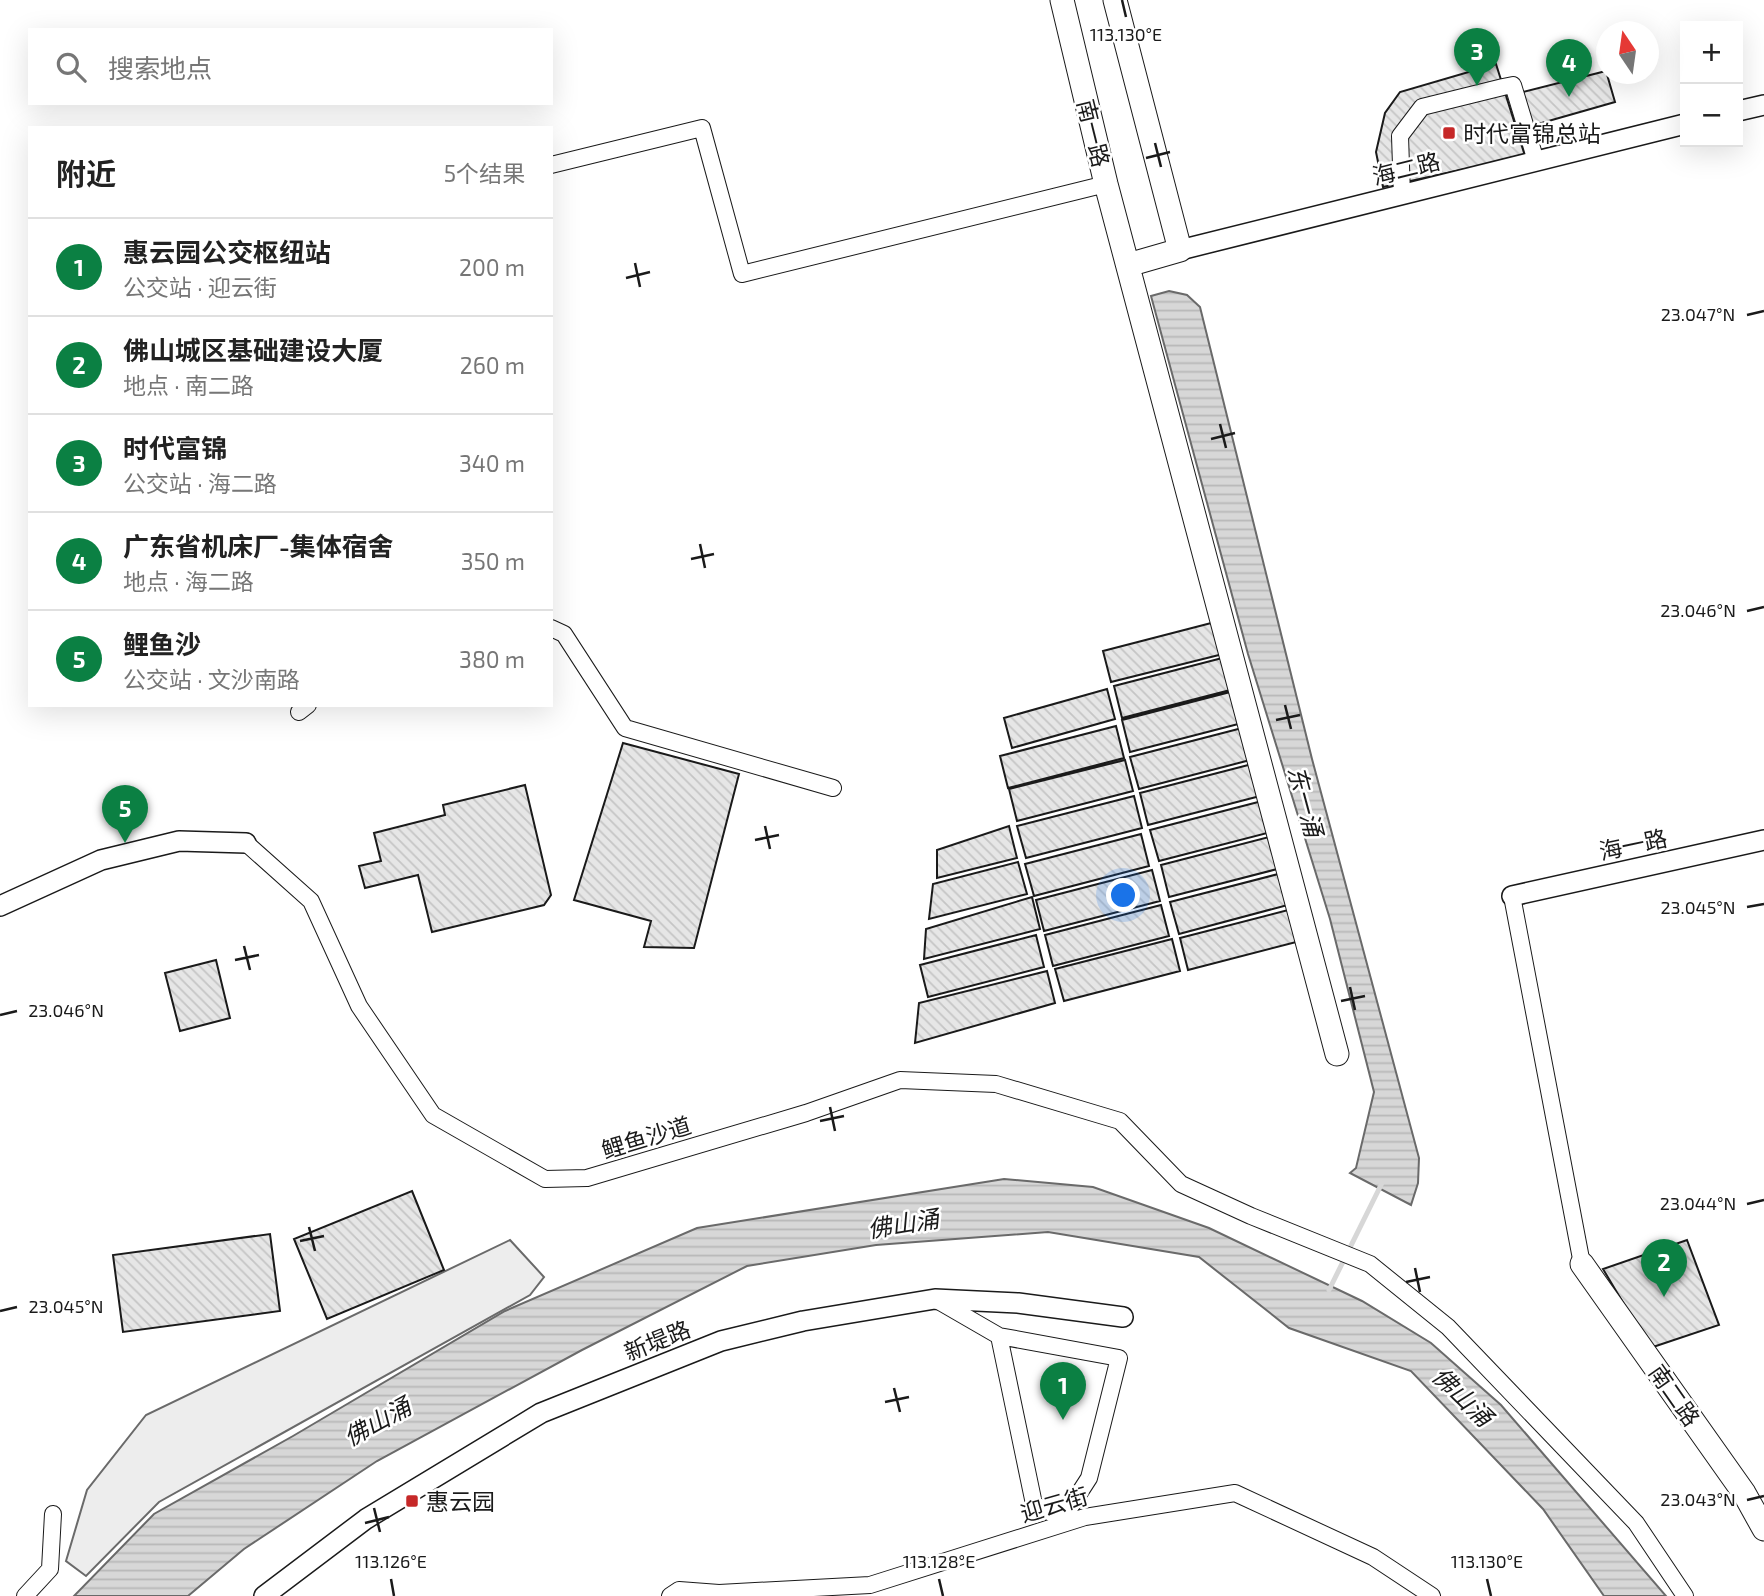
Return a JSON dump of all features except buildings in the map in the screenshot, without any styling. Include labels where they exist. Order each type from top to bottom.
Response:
[{"type":"main road","name":"南一路","points":[[1062,0],[1106,184],[1337,1054]]},
{"type":"main road","points":[[1115,0],[1180,250],[1128,265]]},
{"type":"main road","name":"南二路","points":[[1582,1265],[1744,1493],[1764,1529]]},
{"type":"street","points":[[1402,195],[1400,136],[1422,107],[1448,100],[1513,85],[1536,161]]},
{"type":"street","points":[[1743,110],[1764,105]]},
{"type":"street","name":"海二路","points":[[1180,250],[1680,125]]},
{"type":"street","points":[[553,164],[702,128],[742,274],[1106,184]]},
{"type":"street","points":[[553,629],[564,634],[625,728],[834,788]]},
{"type":"street","name":"海一路","points":[[1512,896],[1764,841]]},
{"type":"street","points":[[0,906],[102,860],[179,842],[246,843]]},
{"type":"street","name":"鲤鱼沙道","points":[[246,843],[311,901],[359,1006],[433,1115],[545,1179],[587,1178],[806,1113],[900,1080],[996,1084],[1120,1121],[1181,1184],[1251,1216],[1370,1264],[1448,1326],[1636,1523],[1685,1596]]},
{"type":"street","points":[[1512,896],[1582,1265]]},
{"type":"street","points":[[935,1299],[999,1336],[1119,1358],[1089,1478],[1069,1509],[1051,1513],[1034,1504],[999,1336]]},
{"type":"street","name":"新堤路","points":[[264,1596],[366,1519],[541,1413],[721,1340],[803,1321],[935,1299],[1018,1303],[1123,1317]]},
{"type":"street","name":"迎云街","points":[[670,1596],[678,1590],[719,1593],[870,1585],[1085,1517],[1235,1493],[1373,1557],[1432,1596]]},
{"type":"street","points":[[25,1596],[50,1569],[53,1514]]},
{"type":"shaded area","points":[[510,1240],[544,1277],[530,1295],[159,1502],[86,1576],[66,1561],[87,1490],[146,1415]]},
{"type":"water","points":[[1169,291],[1187,295],[1200,307],[1312,759],[1419,1158],[1418,1183],[1411,1205],[1350,1173],[1356,1168],[1374,1092],[1330,919],[1248,654],[1151,296]]},
{"type":"water","name":"佛山涌","points":[[1004,1179],[1093,1187],[1209,1228],[1362,1301],[1431,1343],[1501,1405],[1666,1596],[1604,1596],[1543,1509],[1411,1371],[1289,1328],[1199,1257],[1048,1232],[876,1245],[747,1266],[582,1350],[377,1461],[244,1549],[188,1596],[74,1596],[154,1514],[505,1311],[697,1228]]},
{"type":"waterway","name":"东一涌","points":[[1329,1290],[1382,1183]]},
{"type":"place","name":"时代富锦","points":[[1477,86]]},
{"type":"place","name":"广东省机床厂-集体宿舍","points":[[1569,97]]},
{"type":"place","name":"时代富锦总站","points":[[1449,133]]},
{"type":"place","name":"鲤鱼沙","points":[[125,843]]},
{"type":"place","name":"佛山城区基础建设大厦","points":[[1664,1297]]},
{"type":"place","name":"惠云园公交枢纽站","points":[[1063,1420]]},
{"type":"place","name":"惠云园","points":[[412,1501]]}]
